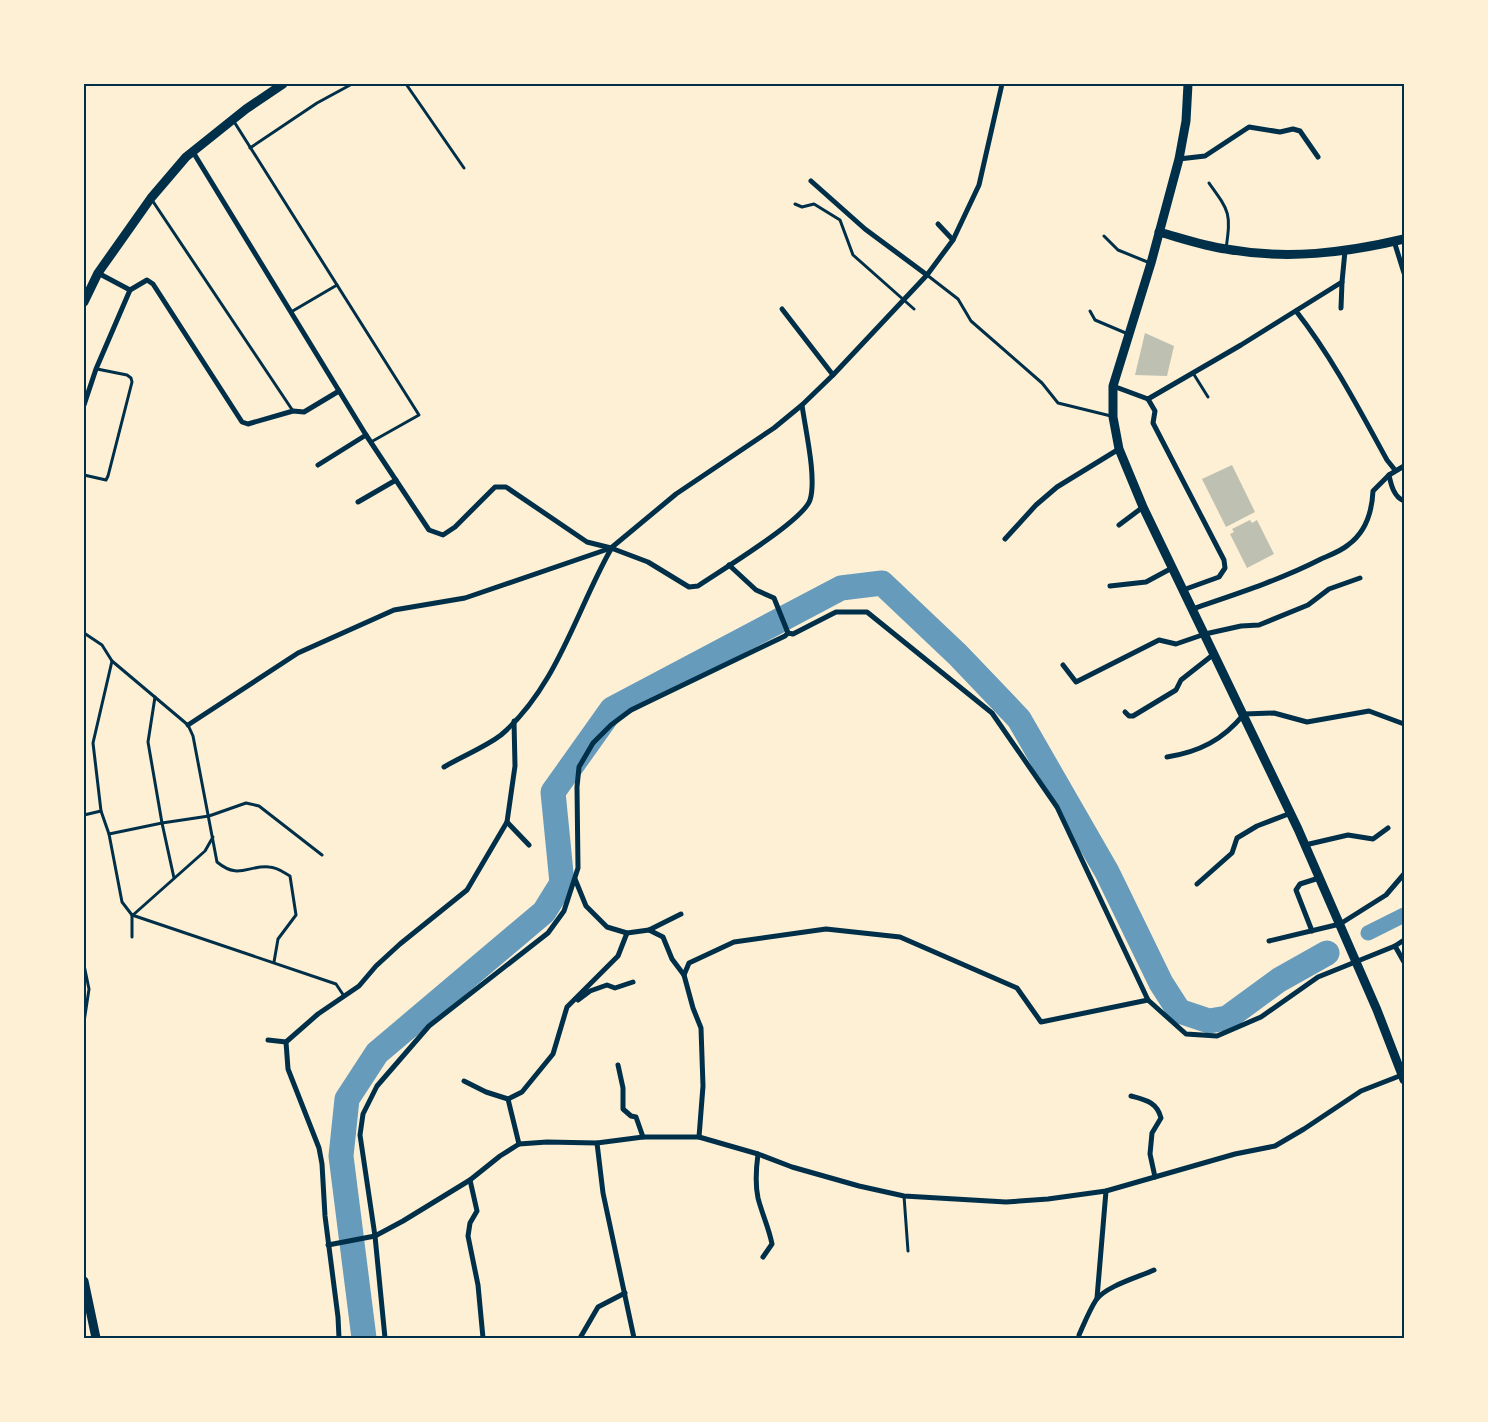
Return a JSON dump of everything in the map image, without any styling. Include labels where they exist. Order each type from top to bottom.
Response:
[{"type":"main road","points":[[84,302],[98,273],[151,198],[186,157],[232,120],[283,84]]},
{"type":"main road","points":[[1188,84],[1186,121],[1179,159],[1151,263],[1113,386],[1113,417],[1119,449],[1172,568],[1291,813],[1356,961],[1403,1077]]},
{"type":"main road","points":[[1159,232],[1226,249],[1286,255],[1345,251],[1404,238]]},
{"type":"main road","points":[[84,1282],[96,1338]]},
{"type":"street","points":[[444,767],[500,736],[539,692],[570,634],[598,572],[612,548],[676,494],[774,428],[802,404],[833,375],[927,276],[953,240],[979,185],[1002,84]]},
{"type":"street","points":[[1179,159],[1205,156],[1249,126],[1280,132],[1293,129],[1300,131],[1318,158]]},
{"type":"street","points":[[193,152],[370,442],[429,530],[442,535],[455,528],[495,487],[506,487],[587,542],[612,548],[648,562],[689,587],[698,586],[789,524],[810,501],[812,478],[802,404]]},
{"type":"street","points":[[811,181],[865,229],[927,276]]},
{"type":"street","points":[[938,224],[953,240]]},
{"type":"street","points":[[1394,241],[1404,273]]},
{"type":"street","points":[[1341,308],[1345,251]]},
{"type":"street","points":[[98,273],[130,290]]},
{"type":"street","points":[[84,405],[96,369],[130,290],[147,280],[153,284],[242,422],[248,424],[293,411],[304,412],[339,391]]},
{"type":"street","points":[[1148,398],[1241,345],[1342,282]]},
{"type":"street","points":[[782,309],[833,375]]},
{"type":"street","points":[[1296,311],[1340,375],[1394,470]]},
{"type":"street","points":[[1113,386],[1148,398],[1155,411],[1153,423],[1224,560],[1225,568],[1219,577],[1183,590]]},
{"type":"street","points":[[318,466],[366,435]]},
{"type":"street","points":[[1005,539],[1036,505],[1057,487],[1119,449]]},
{"type":"street","points":[[1192,609],[1259,587],[1314,563],[1348,545],[1363,529],[1372,509],[1373,491],[1394,470],[1404,466]]},
{"type":"street","points":[[1389,475],[1393,491],[1399,499],[1404,501]]},
{"type":"street","points":[[358,502],[396,480]]},
{"type":"street","points":[[1119,525],[1144,507]]},
{"type":"street","points":[[188,725],[298,653],[394,610],[465,598],[612,548]]},
{"type":"street","points":[[729,564],[756,590],[774,598],[788,632]]},
{"type":"street","points":[[1110,586],[1146,582],[1172,568]]},
{"type":"street","points":[[1063,665],[1076,682],[1159,640],[1176,644],[1205,634],[1241,626],[1259,625],[1308,604],[1329,589],[1360,578]]},
{"type":"street","points":[[385,1338],[360,1136],[363,1114],[377,1086],[429,1026],[548,933],[564,911],[578,868],[577,788],[579,767],[593,743],[611,725],[631,710],[768,644],[788,632],[793,634],[836,612],[867,612],[992,713],[1057,808],[1148,1000],[1186,1034],[1217,1036],[1261,1017],[1318,977],[1395,946],[1404,940]]},
{"type":"street","points":[[1125,712],[1129,716],[1133,716],[1165,698],[1176,690],[1181,680],[1214,654]]},
{"type":"street","points":[[1167,757],[1189,753],[1209,744],[1234,726],[1244,714],[1274,713],[1307,722],[1369,711],[1404,724]]},
{"type":"street","points":[[268,1040],[286,1042],[318,1014],[359,986],[376,966],[400,944],[467,890],[508,822],[515,766],[514,721]]},
{"type":"street","points":[[1197,884],[1232,853],[1236,838],[1257,826],[1291,813]]},
{"type":"street","points":[[508,822],[529,845]]},
{"type":"street","points":[[1305,845],[1348,835],[1373,839],[1388,828]]},
{"type":"street","points":[[1269,941],[1340,924],[1386,895],[1404,874]]},
{"type":"street","points":[[574,878],[586,906],[607,927],[628,933],[649,930],[681,914]]},
{"type":"street","points":[[1312,931],[1296,890],[1300,884],[1319,878]]},
{"type":"street","points":[[684,974],[689,963],[734,942],[826,929],[900,937],[975,968],[1017,988],[1041,1022],[1148,1000]]},
{"type":"street","points":[[649,930],[663,937],[672,959],[684,974],[692,1008],[701,1028],[703,1086],[699,1136]]},
{"type":"street","points":[[464,1081],[486,1092],[508,1099],[522,1092],[553,1054],[567,1007],[618,956],[628,933]]},
{"type":"street","points":[[1395,946],[1404,962]]},
{"type":"street","points":[[567,1007],[590,991],[607,985],[615,988],[633,982]]},
{"type":"street","points":[[286,1042],[288,1068],[319,1148],[322,1164],[325,1216],[339,1338]]},
{"type":"street","points":[[618,1065],[623,1088],[623,1109],[631,1116],[636,1117],[643,1137]]},
{"type":"street","points":[[328,1245],[373,1236],[418,1213],[470,1180],[500,1156],[520,1144],[547,1142],[597,1143],[643,1137],[699,1136],[758,1154],[792,1167],[904,1196],[1006,1202],[1048,1199],[1106,1191],[1235,1154],[1275,1146],[1361,1091],[1403,1077]]},
{"type":"street","points":[[1131,1096],[1146,1100],[1159,1109],[1161,1118],[1152,1133],[1150,1154],[1155,1177]]},
{"type":"street","points":[[508,1099],[520,1144]]},
{"type":"street","points":[[597,1143],[603,1193],[634,1338]]},
{"type":"street","points":[[758,1154],[756,1171],[758,1198],[770,1229],[772,1244],[764,1257]]},
{"type":"street","points":[[470,1180],[478,1211],[470,1223],[468,1236],[478,1285],[483,1338]]},
{"type":"street","points":[[1079,1338],[1097,1298],[1106,1191]]},
{"type":"street","points":[[1097,1298],[1126,1280],[1154,1270]]},
{"type":"street","points":[[580,1338],[598,1307],[625,1293]]},
{"type":"lane","points":[[250,148],[317,103],[352,84]]},
{"type":"lane","points":[[406,84],[464,168]]},
{"type":"lane","points":[[232,120],[419,415],[370,442]]},
{"type":"lane","points":[[1209,183],[1226,206],[1230,223],[1226,249]]},
{"type":"lane","points":[[151,198],[293,411]]},
{"type":"lane","points":[[794,204],[802,206],[814,204],[840,220],[853,255],[914,309]]},
{"type":"lane","points":[[1104,236],[1118,250],[1151,263]]},
{"type":"lane","points":[[927,276],[958,299],[971,321],[1042,383],[1058,403],[1113,417]]},
{"type":"lane","points":[[291,312],[336,285]]},
{"type":"lane","points":[[1090,311],[1095,320],[1129,334]]},
{"type":"lane","points":[[84,475],[106,480],[132,382],[131,378],[127,375],[96,369]]},
{"type":"lane","points":[[1193,372],[1208,397]]},
{"type":"lane","points":[[84,634],[102,645],[112,661],[188,725],[193,736],[217,862],[226,869],[244,871],[267,866],[278,868],[290,876],[296,915],[278,939],[274,962]]},
{"type":"lane","points":[[112,661],[93,743],[101,811],[109,834],[122,902],[132,915],[336,984],[344,996]]},
{"type":"lane","points":[[156,697],[148,742],[174,878]]},
{"type":"lane","points":[[109,834],[209,816],[246,803],[259,806],[322,856]]},
{"type":"lane","points":[[84,815],[101,811]]},
{"type":"lane","points":[[132,938],[132,915],[205,851],[213,837]]},
{"type":"lane","points":[[84,965],[89,989],[84,1022]]},
{"type":"lane","points":[[904,1196],[908,1251]]},
{"type":"building","points":[[1145,333],[1174,346],[1167,376],[1135,375]]},
{"type":"building","points":[[1232,465],[1255,512],[1226,527],[1202,479]]},
{"type":"building","points":[[1250,520],[1252,523],[1257,520],[1274,554],[1247,568],[1230,534],[1234,532],[1232,529]]},
{"type":"waterway","points":[[364,1338],[341,1156],[347,1099],[377,1053],[544,912],[562,883],[553,792],[612,709],[841,588],[882,583],[958,655],[1019,719],[1107,872],[1161,983],[1179,1011],[1209,1021],[1227,1018],[1279,980],[1327,953]]},
{"type":"waterway","points":[[1368,933],[1404,915]]}]
